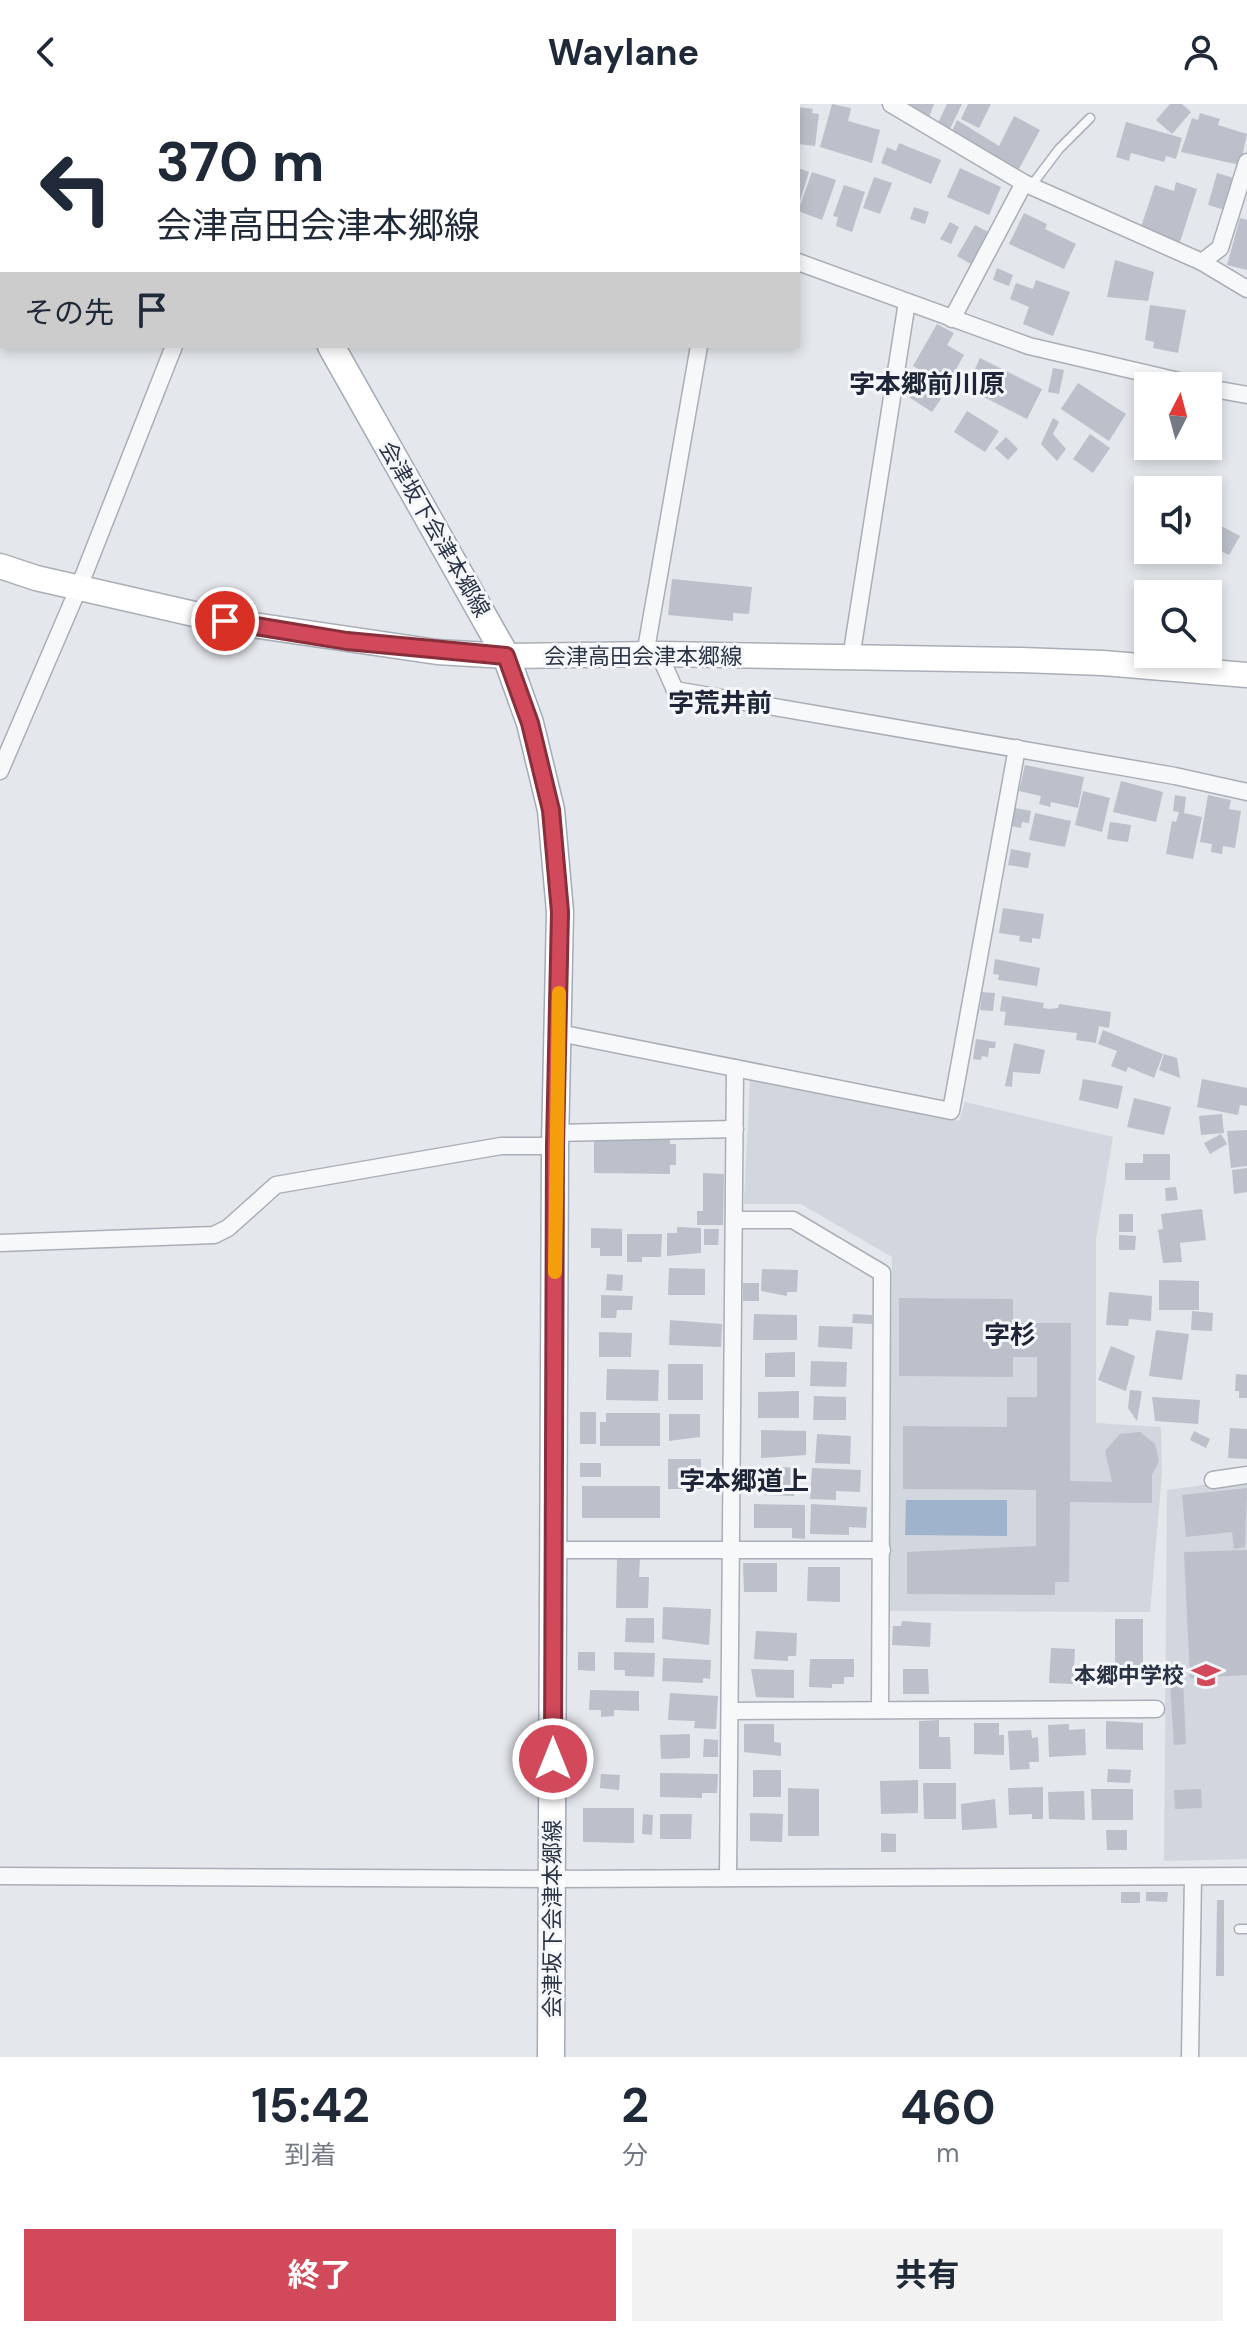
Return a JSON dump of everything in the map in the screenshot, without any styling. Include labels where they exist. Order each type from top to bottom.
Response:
[{"type":"main road","name":"会津坂下会津本郷線","points":[[332,348],[506,656],[530,723],[551,810],[560,912],[555,1139],[551,2057]]},
{"type":"main road","name":"会津高田会津本郷線","points":[[0,566],[225,621],[332,639],[506,656],[652,654],[1103,663],[1247,675]]},
{"type":"street","points":[[891,104],[1028,184],[1202,262],[1247,289]]},
{"type":"street","points":[[1202,262],[1220,248],[1247,162]]},
{"type":"street","points":[[952,319],[1028,184]]},
{"type":"street","points":[[800,263],[1029,346],[1140,372]]},
{"type":"street","points":[[851,658],[907,302]]},
{"type":"street","points":[[0,771],[79,587],[173,348]]},
{"type":"street","points":[[699,348],[652,654],[675,690],[1017,748],[1247,792]]},
{"type":"street","points":[[1222,391],[1247,395]]},
{"type":"street","points":[[559,1033],[951,1111],[1017,748]]},
{"type":"street","points":[[728,1878],[735,1068]]},
{"type":"street","points":[[0,1243],[214,1235],[228,1228],[276,1185],[555,1139],[735,1129]]},
{"type":"street","points":[[734,1220],[793,1220],[882,1273],[880,1710]]},
{"type":"street","points":[[1213,1480],[1247,1475]]},
{"type":"street","points":[[554,1550],[882,1550]]},
{"type":"street","points":[[730,1711],[1156,1709]]},
{"type":"street","points":[[0,1876],[553,1879],[1247,1876]]},
{"type":"street","points":[[1190,2057],[1193,1877]]},
{"type":"lane","points":[[1028,184],[1090,118]]},
{"type":"shaded area","points":[[750,1079],[859,1098],[959,1121],[965,1102],[1113,1137],[1096,1240],[1096,1423],[1161,1427],[1162,1473],[1150,1612],[888,1611],[892,1257],[801,1204],[744,1204]]},
{"type":"shaded area","name":"本郷中学校","points":[[1247,1479],[1247,1859],[1164,1861],[1167,1490]]},
{"type":"water","points":[[906,1500],[1007,1500],[1007,1536],[905,1535]]},
{"type":"building","points":[[832,104],[851,108],[848,121],[880,130],[872,163],[820,147]]},
{"type":"building","points":[[899,104],[934,104],[929,117]]},
{"type":"building","points":[[947,104],[962,104],[949,131],[937,125]]},
{"type":"building","points":[[968,104],[991,104],[979,128],[961,119]]},
{"type":"building","points":[[1170,104],[1182,104],[1191,112],[1172,134],[1156,120]]},
{"type":"building","points":[[800,107],[813,109],[812,113],[819,114],[815,146],[800,144]]},
{"type":"building","points":[[1200,113],[1220,119],[1218,125],[1247,134],[1240,165],[1181,152],[1192,118],[1198,120]]},
{"type":"building","points":[[1014,116],[1040,130],[1019,169],[951,133],[957,120],[999,146]]},
{"type":"building","points":[[1126,122],[1182,138],[1176,159],[1166,156],[1164,162],[1131,153],[1129,161],[1116,157]]},
{"type":"building","points":[[899,143],[941,160],[931,184],[881,163],[887,147],[896,151]]},
{"type":"building","points":[[960,168],[1001,187],[989,215],[947,197]]},
{"type":"building","points":[[800,169],[809,172],[800,201]]},
{"type":"building","points":[[812,172],[836,180],[822,220],[800,212]]},
{"type":"building","points":[[1217,173],[1234,178],[1225,210],[1208,205]]},
{"type":"building","points":[[874,177],[892,183],[880,214],[863,208]]},
{"type":"building","points":[[1176,182],[1197,189],[1179,245],[1158,238],[1160,233],[1141,227],[1155,185],[1174,191]]},
{"type":"building","points":[[844,185],[865,192],[852,232],[836,226],[838,217],[833,216]]},
{"type":"building","points":[[914,207],[929,212],[925,224],[910,219]]},
{"type":"building","points":[[1024,213],[1047,224],[1045,229],[1076,244],[1064,269],[1009,244]]},
{"type":"building","points":[[1240,218],[1247,220],[1247,270],[1227,265]]},
{"type":"building","points":[[950,222],[959,227],[951,244],[940,239]]},
{"type":"building","points":[[975,225],[992,234],[974,266],[957,256]]},
{"type":"building","points":[[1115,260],[1154,272],[1148,301],[1107,297]]},
{"type":"building","points":[[997,268],[1013,275],[1009,286],[993,280]]},
{"type":"building","points":[[1036,280],[1070,292],[1053,336],[1023,324],[1029,307],[1010,299],[1016,283],[1033,289]]},
{"type":"building","points":[[1150,305],[1186,310],[1178,353],[1153,348],[1154,342],[1145,340]]},
{"type":"building","points":[[937,324],[954,333],[947,345],[964,355],[942,394],[920,382],[925,373],[913,366]]},
{"type":"building","points":[[980,358],[1042,389],[1027,419],[966,388]]},
{"type":"building","points":[[1053,368],[1064,370],[1059,394],[1048,392]]},
{"type":"building","points":[[910,380],[941,399],[932,412],[901,392]]},
{"type":"building","points":[[1078,383],[1126,414],[1109,441],[1061,409]]},
{"type":"building","points":[[967,411],[999,431],[985,452],[954,432]]},
{"type":"building","points":[[1053,418],[1059,422],[1053,434],[1066,449],[1057,461],[1041,444]]},
{"type":"building","points":[[1090,434],[1110,448],[1093,473],[1073,459]]},
{"type":"building","points":[[1006,437],[1018,449],[1008,460],[995,448]]},
{"type":"building","points":[[1222,526],[1240,536],[1229,555],[1222,552]]},
{"type":"building","points":[[672,579],[752,587],[749,614],[733,613],[733,621],[668,615]]},
{"type":"building","points":[[1025,765],[1084,777],[1078,808],[1051,802],[1050,807],[1039,804],[1041,796],[1019,791]]},
{"type":"building","points":[[1121,781],[1163,792],[1156,822],[1113,812]]},
{"type":"building","points":[[1083,791],[1110,798],[1102,832],[1075,825]]},
{"type":"building","points":[[1175,795],[1186,797],[1184,813],[1202,817],[1193,859],[1166,854],[1172,821],[1176,822],[1179,812],[1173,811]]},
{"type":"building","points":[[1208,795],[1231,800],[1229,809],[1241,811],[1235,848],[1223,846],[1222,854],[1211,852],[1212,844],[1200,842]]},
{"type":"building","points":[[1015,808],[1031,811],[1029,823],[1022,822],[1021,828],[1011,826]]},
{"type":"building","points":[[1035,813],[1071,821],[1065,847],[1029,840]]},
{"type":"building","points":[[1110,822],[1131,825],[1128,842],[1107,839]]},
{"type":"building","points":[[1011,849],[1031,853],[1028,868],[1008,865]]},
{"type":"building","points":[[1003,908],[1044,914],[1040,939],[1032,938],[1032,943],[1019,941],[1020,936],[999,933]]},
{"type":"building","points":[[995,959],[1040,968],[1037,986],[998,980],[999,975],[993,974]]},
{"type":"building","points":[[982,992],[995,993],[993,1011],[980,1010]]},
{"type":"building","points":[[1002,996],[1044,1003],[1043,1008],[1049,1009],[1058,1008],[1059,1004],[1111,1012],[1109,1028],[1099,1026],[1096,1043],[1076,1040],[1077,1033],[1004,1025],[1006,1012],[1000,1011]]},
{"type":"building","points":[[1103,1030],[1163,1054],[1154,1078],[1128,1067],[1126,1072],[1111,1066],[1117,1051],[1098,1044]]},
{"type":"building","points":[[976,1039],[996,1042],[995,1048],[989,1048],[988,1057],[973,1059]]},
{"type":"building","points":[[1014,1043],[1045,1050],[1040,1074],[1013,1072],[1012,1087],[1005,1086]]},
{"type":"building","points":[[1164,1054],[1177,1058],[1180,1078],[1159,1070]]},
{"type":"building","points":[[1083,1079],[1123,1086],[1118,1109],[1079,1100]]},
{"type":"building","points":[[1202,1079],[1247,1088],[1247,1106],[1240,1105],[1238,1115],[1197,1107]]},
{"type":"building","points":[[1134,1098],[1171,1107],[1164,1135],[1127,1127]]},
{"type":"building","points":[[1222,1114],[1224,1133],[1201,1135],[1199,1116]]},
{"type":"building","points":[[1247,1130],[1247,1166],[1231,1168],[1227,1131]]},
{"type":"building","points":[[1221,1134],[1227,1144],[1210,1154],[1204,1143]]},
{"type":"building","points":[[594,1138],[670,1139],[670,1144],[676,1144],[676,1165],[670,1165],[670,1174],[594,1173]]},
{"type":"building","points":[[1143,1154],[1170,1154],[1170,1180],[1125,1180],[1125,1163],[1143,1163]]},
{"type":"building","points":[[1247,1168],[1247,1192],[1234,1194],[1232,1170]]},
{"type":"building","points":[[703,1173],[724,1174],[723,1225],[697,1225],[697,1211],[703,1211]]},
{"type":"building","points":[[1176,1187],[1178,1200],[1166,1201],[1165,1188]]},
{"type":"building","points":[[1202,1209],[1206,1240],[1180,1243],[1182,1262],[1163,1263],[1158,1230],[1163,1229],[1161,1214]]},
{"type":"building","points":[[1119,1214],[1133,1214],[1133,1232],[1119,1232]]},
{"type":"building","points":[[677,1227],[701,1228],[701,1253],[667,1256],[667,1233],[677,1233]]},
{"type":"building","points":[[591,1228],[622,1229],[622,1256],[600,1256],[600,1248],[591,1248]]},
{"type":"building","points":[[704,1229],[719,1229],[718,1245],[704,1245]]},
{"type":"building","points":[[627,1234],[662,1234],[661,1257],[642,1257],[642,1262],[627,1262]]},
{"type":"building","points":[[1119,1235],[1136,1236],[1135,1250],[1119,1250]]},
{"type":"building","points":[[669,1268],[705,1269],[705,1295],[668,1295]]},
{"type":"building","points":[[762,1269],[798,1270],[797,1292],[787,1292],[787,1296],[761,1291]]},
{"type":"building","points":[[607,1274],[623,1275],[622,1291],[606,1290]]},
{"type":"building","points":[[1159,1280],[1199,1281],[1199,1310],[1159,1310]]},
{"type":"building","points":[[743,1283],[759,1283],[759,1301],[743,1301]]},
{"type":"building","points":[[1109,1292],[1152,1296],[1151,1321],[1129,1319],[1128,1326],[1106,1325]]},
{"type":"building","points":[[601,1295],[633,1296],[632,1310],[617,1310],[616,1318],[601,1318]]},
{"type":"building","points":[[899,1298],[1013,1299],[1013,1323],[1071,1323],[1070,1481],[1112,1482],[1105,1451],[1120,1434],[1140,1432],[1155,1444],[1159,1461],[1152,1475],[1152,1503],[1070,1502],[1069,1582],[1055,1582],[1055,1595],[907,1594],[907,1552],[1036,1546],[1036,1490],[903,1489],[903,1426],[1007,1427],[1007,1397],[1037,1397],[1037,1357],[1013,1357],[1013,1377],[899,1376]]},
{"type":"building","points":[[1192,1311],[1213,1313],[1212,1331],[1191,1330]]},
{"type":"building","points":[[754,1314],[797,1315],[797,1340],[753,1340]]},
{"type":"building","points":[[853,1314],[872,1315],[872,1324],[852,1323]]},
{"type":"building","points":[[670,1320],[722,1324],[721,1347],[669,1345]]},
{"type":"building","points":[[819,1326],[853,1327],[852,1349],[818,1347]]},
{"type":"building","points":[[1156,1330],[1189,1334],[1182,1380],[1149,1376]]},
{"type":"building","points":[[599,1332],[632,1333],[631,1357],[599,1357]]},
{"type":"building","points":[[1111,1346],[1135,1356],[1126,1391],[1098,1380]]},
{"type":"building","points":[[795,1352],[795,1377],[765,1377],[765,1353]]},
{"type":"building","points":[[811,1361],[847,1362],[846,1387],[810,1386]]},
{"type":"building","points":[[668,1364],[703,1364],[703,1400],[668,1400]]},
{"type":"building","points":[[607,1369],[659,1370],[658,1401],[606,1400]]},
{"type":"building","points":[[1236,1374],[1247,1375],[1247,1398],[1239,1398],[1239,1391],[1235,1391]]},
{"type":"building","points":[[1130,1390],[1142,1391],[1137,1421],[1128,1408]]},
{"type":"building","points":[[799,1391],[799,1418],[758,1418],[758,1392]]},
{"type":"building","points":[[814,1396],[846,1397],[846,1420],[813,1420]]},
{"type":"building","points":[[1152,1397],[1200,1400],[1198,1424],[1155,1421]]},
{"type":"building","points":[[580,1412],[596,1412],[596,1444],[580,1444]]},
{"type":"building","points":[[606,1413],[660,1413],[660,1446],[600,1446],[600,1422],[606,1422]]},
{"type":"building","points":[[669,1414],[700,1414],[700,1437],[669,1441]]},
{"type":"building","points":[[1230,1428],[1247,1429],[1247,1459],[1228,1458]]},
{"type":"building","points":[[761,1430],[806,1431],[806,1455],[761,1458]]},
{"type":"building","points":[[1194,1431],[1210,1439],[1206,1448],[1190,1440]]},
{"type":"building","points":[[817,1434],[851,1436],[850,1464],[815,1463]]},
{"type":"building","points":[[668,1459],[701,1459],[701,1489],[668,1489]]},
{"type":"building","points":[[580,1463],[601,1463],[601,1477],[580,1477]]},
{"type":"building","points":[[766,1466],[796,1468],[794,1496],[764,1495]]},
{"type":"building","points":[[812,1468],[861,1470],[860,1492],[836,1491],[836,1500],[810,1499]]},
{"type":"building","points":[[582,1486],[660,1486],[660,1518],[582,1518]]},
{"type":"building","points":[[1247,1488],[1245,1547],[1234,1549],[1232,1532],[1186,1537],[1182,1495]]},
{"type":"building","points":[[754,1504],[805,1505],[805,1539],[792,1538],[792,1528],[754,1528]]},
{"type":"building","points":[[811,1504],[867,1507],[866,1528],[849,1527],[849,1535],[810,1534]]},
{"type":"building","points":[[1247,1550],[1247,1675],[1190,1678],[1184,1552]]},
{"type":"building","points":[[617,1559],[640,1559],[639,1577],[649,1577],[648,1608],[616,1608]]},
{"type":"building","points":[[743,1563],[777,1563],[777,1592],[744,1592]]},
{"type":"building","points":[[808,1567],[840,1567],[840,1602],[807,1601]]},
{"type":"building","points":[[663,1607],[711,1609],[709,1645],[662,1639]]},
{"type":"building","points":[[626,1618],[654,1618],[654,1643],[625,1642]]},
{"type":"building","points":[[1115,1619],[1143,1619],[1143,1666],[1115,1666]]},
{"type":"building","points":[[902,1621],[931,1623],[930,1647],[892,1645],[893,1626],[901,1626]]},
{"type":"building","points":[[756,1631],[797,1633],[796,1656],[788,1656],[788,1661],[754,1659]]},
{"type":"building","points":[[1051,1648],[1075,1649],[1073,1684],[1049,1683]]},
{"type":"building","points":[[578,1652],[595,1652],[595,1671],[578,1670]]},
{"type":"building","points":[[614,1652],[655,1653],[654,1677],[625,1676],[625,1670],[614,1670]]},
{"type":"building","points":[[663,1658],[711,1660],[710,1679],[703,1678],[703,1683],[662,1681]]},
{"type":"building","points":[[810,1659],[854,1659],[854,1677],[844,1677],[844,1684],[832,1684],[832,1688],[809,1687]]},
{"type":"building","points":[[751,1669],[794,1670],[794,1698],[756,1697]]},
{"type":"building","points":[[903,1669],[928,1669],[929,1694],[903,1694]]},
{"type":"building","points":[[1183,1682],[1186,1744],[1174,1745],[1170,1683]]},
{"type":"building","points":[[590,1690],[639,1691],[639,1711],[614,1710],[614,1716],[601,1717],[601,1710],[589,1710]]},
{"type":"building","points":[[670,1693],[718,1696],[716,1729],[694,1728],[695,1721],[668,1720]]},
{"type":"building","points":[[939,1720],[939,1737],[950,1737],[951,1769],[919,1769],[919,1721]]},
{"type":"building","points":[[1106,1721],[1143,1723],[1143,1750],[1106,1749]]},
{"type":"building","points":[[974,1723],[999,1723],[999,1735],[1004,1735],[1004,1755],[974,1754]]},
{"type":"building","points":[[744,1724],[774,1724],[774,1742],[781,1743],[781,1756],[744,1752]]},
{"type":"building","points":[[1069,1724],[1069,1730],[1085,1729],[1086,1755],[1049,1757],[1048,1725]]},
{"type":"building","points":[[1031,1730],[1032,1738],[1038,1737],[1039,1762],[1029,1762],[1030,1769],[1010,1770],[1008,1731]]},
{"type":"building","points":[[690,1734],[690,1758],[661,1759],[660,1735]]},
{"type":"building","points":[[704,1739],[718,1740],[718,1757],[703,1757]]},
{"type":"building","points":[[1108,1769],[1131,1770],[1130,1783],[1107,1782]]},
{"type":"building","points":[[753,1770],[781,1770],[781,1797],[753,1797]]},
{"type":"building","points":[[660,1773],[718,1774],[717,1793],[702,1793],[702,1798],[660,1797]]},
{"type":"building","points":[[601,1774],[620,1775],[619,1790],[600,1788]]},
{"type":"building","points":[[918,1780],[918,1813],[881,1814],[880,1781]]},
{"type":"building","points":[[923,1783],[956,1783],[956,1819],[924,1819]]},
{"type":"building","points":[[1043,1787],[1043,1819],[1032,1819],[1032,1814],[1009,1815],[1008,1788]]},
{"type":"building","points":[[788,1788],[819,1789],[819,1836],[788,1836]]},
{"type":"building","points":[[1091,1789],[1133,1789],[1133,1820],[1092,1820]]},
{"type":"building","points":[[1201,1789],[1202,1808],[1175,1809],[1174,1790]]},
{"type":"building","points":[[1084,1791],[1085,1820],[1049,1819],[1048,1792]]},
{"type":"building","points":[[995,1799],[997,1828],[962,1830],[961,1804]]},
{"type":"building","points":[[583,1808],[634,1808],[634,1843],[583,1842]]},
{"type":"building","points":[[750,1813],[783,1814],[782,1842],[750,1841]]},
{"type":"building","points":[[643,1814],[653,1815],[652,1835],[642,1834]]},
{"type":"building","points":[[660,1814],[692,1814],[691,1839],[660,1839]]},
{"type":"building","points":[[1106,1830],[1127,1830],[1127,1850],[1107,1850]]},
{"type":"building","points":[[881,1833],[896,1834],[896,1852],[881,1852]]},
{"type":"building","points":[[1121,1892],[1140,1892],[1140,1903],[1121,1903]]},
{"type":"building","points":[[1146,1892],[1168,1892],[1167,1902],[1146,1901]]},
{"type":"building","points":[[1217,1900],[1224,1900],[1224,1976],[1216,1976]]},
{"type":"slow traffic","points":[[555,1272],[559,993]]},
{"type":"place","name":"本郷中学校","points":[[1206,1675]]},
{"type":"district","name":"字本郷前川原","points":[[927,384]]},
{"type":"district","name":"字荒井前","points":[[720,703]]},
{"type":"district","name":"字杉","points":[[1010,1335]]},
{"type":"district","name":"字本郷道上","points":[[744,1481]]},
{"type":"route","points":[[225,621],[347,641],[437,652],[506,656],[530,723],[551,810],[560,912],[555,1146],[553,1759]]}]
